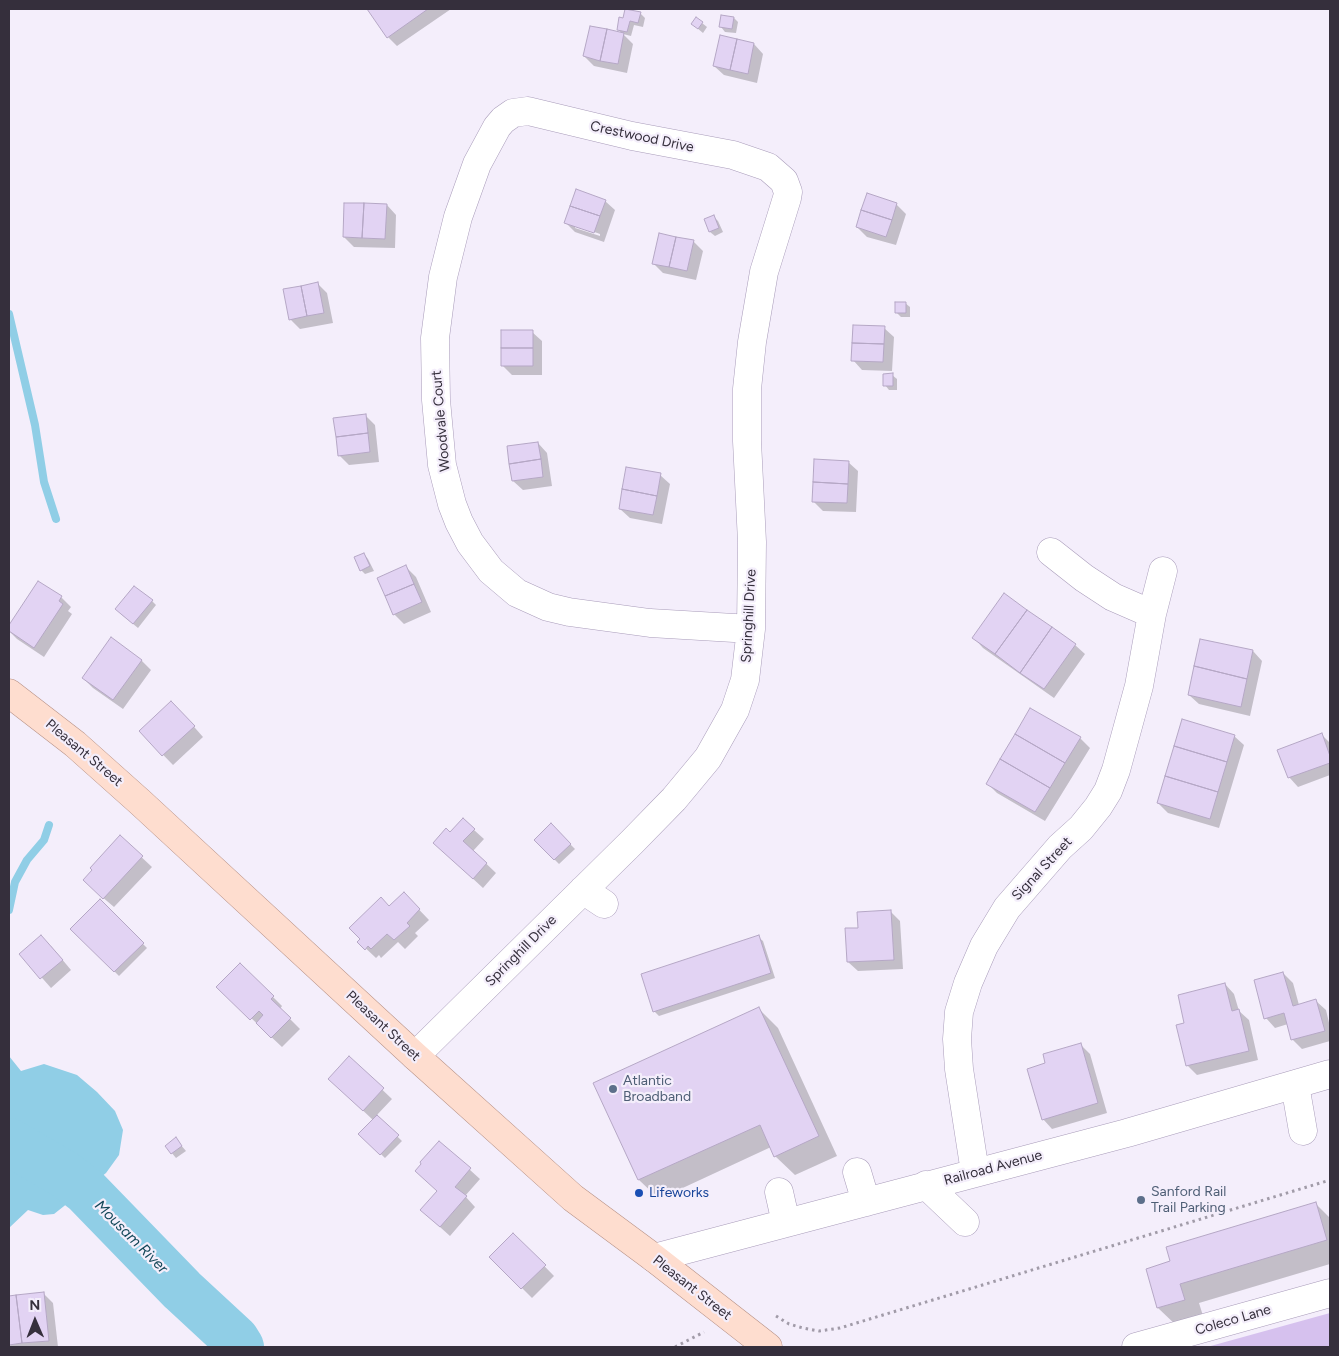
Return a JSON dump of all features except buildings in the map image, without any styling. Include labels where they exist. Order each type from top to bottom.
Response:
[{"type":"main road","name":"Pleasant Street","points":[[9,693],[75,744],[140,802],[415,1056],[573,1198],[654,1258],[768,1347]]},
{"type":"street","name":"Crestwood Drive","points":[[503,120],[513,113],[528,111],[632,136],[734,155],[758,162],[779,175]]},
{"type":"street","name":"Woodvale Court","points":[[503,120],[483,151],[458,216],[443,276],[436,338],[436,400],[442,465],[452,504],[459,522],[470,543],[491,570],[517,593],[548,607],[569,612],[650,623],[751,629]]},
{"type":"street","name":"Springhill Drive","points":[[415,1056],[472,1015],[593,897],[708,758],[735,710],[745,680],[751,629],[752,564],[747,389],[752,342],[764,272],[787,198],[787,188],[779,175]]},
{"type":"street","points":[[1051,552],[1084,578],[1113,597],[1152,614]]},
{"type":"street","name":"Signal Street","points":[[974,1172],[959,1069],[957,1039],[959,1012],[968,983],[984,946],[1007,908],[1060,847],[1081,828],[1108,791],[1116,770],[1139,686],[1152,614],[1163,571]]},
{"type":"street","name":"Railroad Avenue","points":[[654,1258],[1127,1133],[1330,1074]]},
{"type":"street","points":[[1295,1085],[1303,1131]]},
{"type":"street","points":[[857,1172],[866,1202]]},
{"type":"street","points":[[926,1185],[965,1222]]},
{"type":"street","points":[[779,1192],[786,1223]]},
{"type":"street","name":"Coleco Lane","points":[[1136,1347],[1330,1293]]},
{"type":"path","points":[[840,1328],[1330,1180]]},
{"type":"shaded area","points":[[1330,1313],[1330,1347],[1207,1347]]},
{"type":"water","points":[[9,1056],[21,1071],[44,1064],[77,1075],[115,1111],[123,1130],[119,1155],[106,1173],[54,1214],[43,1215],[28,1210],[9,1228]]},
{"type":"waterway","points":[[9,314],[35,425],[44,482],[56,519]]},
{"type":"waterway","points":[[9,910],[15,882],[27,860],[44,840],[49,825]]},
{"type":"waterway","name":"Mousam River","points":[[9,1142],[64,1174],[86,1191],[182,1290],[235,1339],[240,1347]]},
{"type":"place","name":"Atlantic Broadband","points":[[613,1089]]},
{"type":"place","name":"Lifeworks","points":[[639,1193]]},
{"type":"place","name":"Sanford Rail Trail Parking","points":[[1141,1200]]}]
